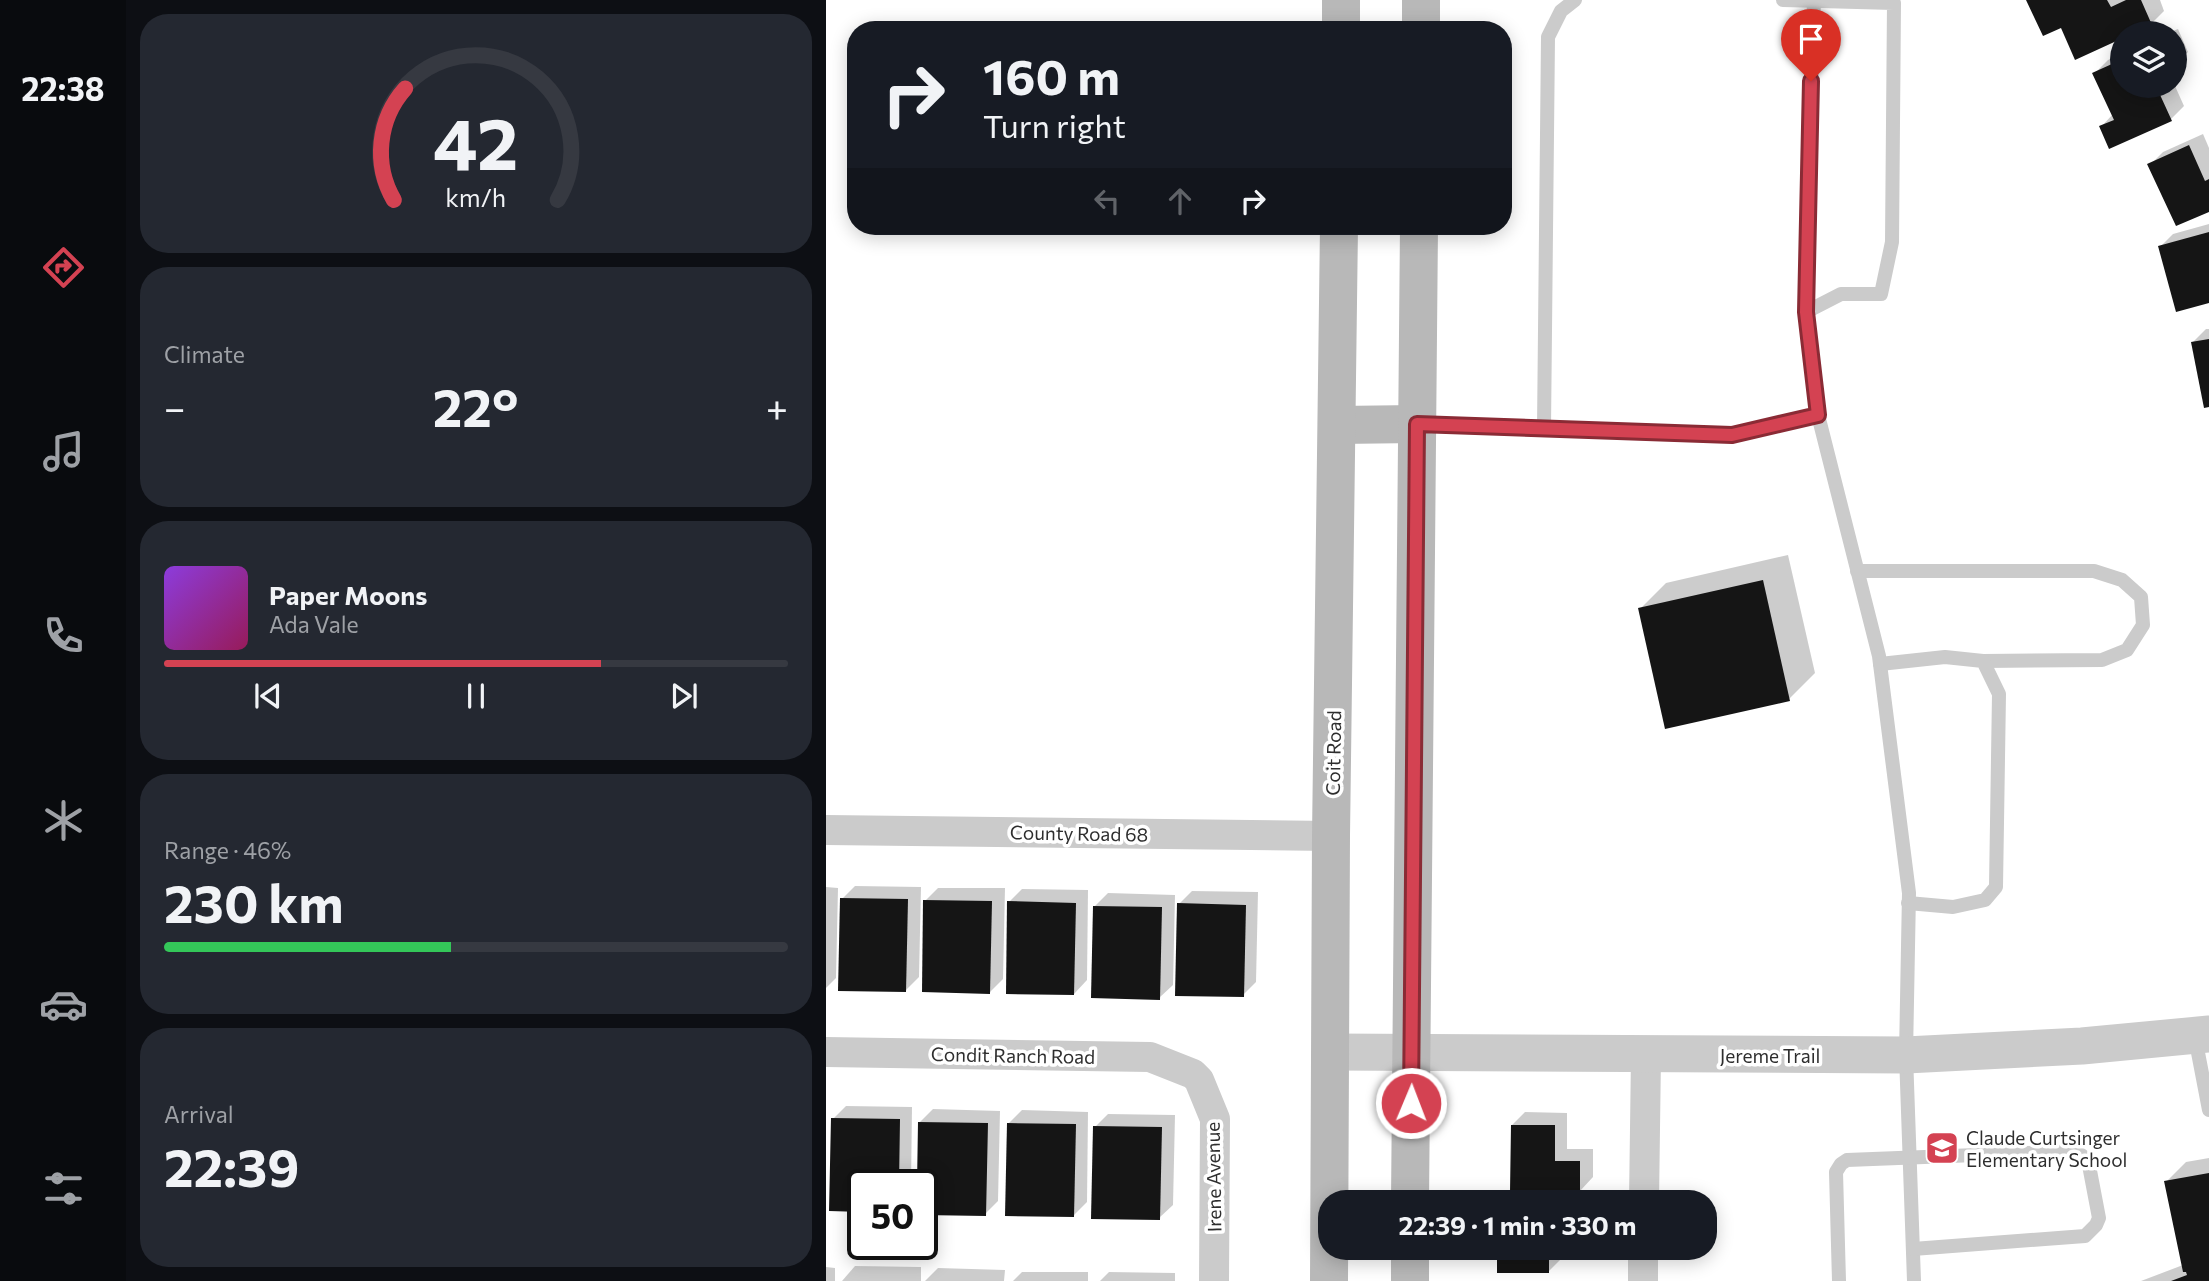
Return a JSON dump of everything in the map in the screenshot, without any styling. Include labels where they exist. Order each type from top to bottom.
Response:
[{"type":"main road","points":[[1341,0],[1341,21]]},
{"type":"main road","points":[[1421,0],[1421,21]]},
{"type":"main road","name":"Coit Road","points":[[1329,1281],[1339,235]]},
{"type":"main road","points":[[1410,1190],[1419,235]]},
{"type":"main road","points":[[1338,425],[1417,424]]},
{"type":"main road","points":[[1410,1260],[1410,1281]]},
{"type":"street","name":"County Road 68","points":[[826,830],[1332,836]]},
{"type":"street","name":"Jereme Trail","points":[[1331,1052],[1906,1055],[2082,1046],[2202,1035]]},
{"type":"street","name":"Condit Ranch Road","points":[[826,1052],[1150,1057],[1196,1077]]},
{"type":"street","points":[[1644,1190],[1646,1055]]},
{"type":"street","name":"Irene Avenue","points":[[1196,1077],[1215,1119],[1214,1281]]},
{"type":"street","points":[[1643,1260],[1643,1281]]},
{"type":"lane","points":[[1544,428],[1548,37],[1561,11],[1575,0]]},
{"type":"lane","points":[[1783,0],[1894,3],[1892,242],[1881,294],[1841,294],[1806,312]]},
{"type":"lane","points":[[1814,1],[1806,312],[1818,415],[1880,664],[1909,893],[1906,1055],[1914,1281]]},
{"type":"lane","points":[[1417,424],[1732,435],[1818,415]]},
{"type":"lane","points":[[1857,571],[2094,571],[2122,580],[2141,597],[2143,625],[2127,650],[2102,660],[1983,660],[1945,657],[1880,664]]},
{"type":"lane","points":[[1908,903],[1953,907],[1985,900],[1996,887],[1999,694],[1983,660]]},
{"type":"lane","points":[[2202,1035],[2209,1110]]},
{"type":"lane","points":[[1839,1281],[1836,1172],[1847,1160],[2076,1151],[2088,1160],[2099,1218],[2085,1236],[1913,1249]]},
{"type":"building","points":[[2026,0],[2107,0],[2111,7],[2126,0],[2141,0],[2150,21],[2110,21],[2110,44],[2075,60],[2061,28],[2043,36]]},
{"type":"building","points":[[2110,65],[2110,98],[2161,98],[2172,121],[2109,149],[2099,126],[2114,120],[2092,73]]},
{"type":"building","points":[[2189,145],[2205,181],[2209,179],[2209,212],[2176,226],[2147,164]]},
{"type":"building","points":[[2209,232],[2209,303],[2176,312],[2158,246]]},
{"type":"building","points":[[2209,339],[2209,407],[2204,408],[2191,342]]},
{"type":"building","points":[[1763,580],[1790,701],[1665,729],[1638,608]]},
{"type":"building","points":[[840,898],[908,899],[906,992],[838,991]]},
{"type":"building","points":[[923,900],[992,901],[990,994],[922,992]]},
{"type":"building","points":[[1007,901],[1076,903],[1074,995],[1006,994]]},
{"type":"building","points":[[1177,903],[1246,905],[1244,997],[1175,996]]},
{"type":"building","points":[[1093,906],[1162,907],[1160,1000],[1091,998]]},
{"type":"building","points":[[831,1118],[900,1119],[899,1169],[847,1169],[847,1212],[829,1211]]},
{"type":"building","points":[[918,1122],[988,1123],[986,1216],[938,1215],[938,1169],[917,1169]]},
{"type":"building","points":[[1007,1123],[1076,1124],[1074,1217],[1005,1216]]},
{"type":"building","points":[[1511,1125],[1555,1125],[1555,1161],[1580,1161],[1580,1190],[1510,1190]]},
{"type":"building","points":[[1093,1126],[1162,1127],[1160,1220],[1091,1219]]},
{"type":"building","points":[[2209,1173],[2209,1281],[2171,1281],[2187,1275],[2183,1272],[2164,1181]]},
{"type":"building","points":[[1497,1260],[1549,1260],[1549,1273],[1497,1273]]},
{"type":"place","name":"Claude Curtsinger Elementary School","points":[[1942,1148]]},
{"type":"route","points":[[1411,1103],[1417,424],[1732,435],[1818,415],[1806,312],[1811,81]]}]
